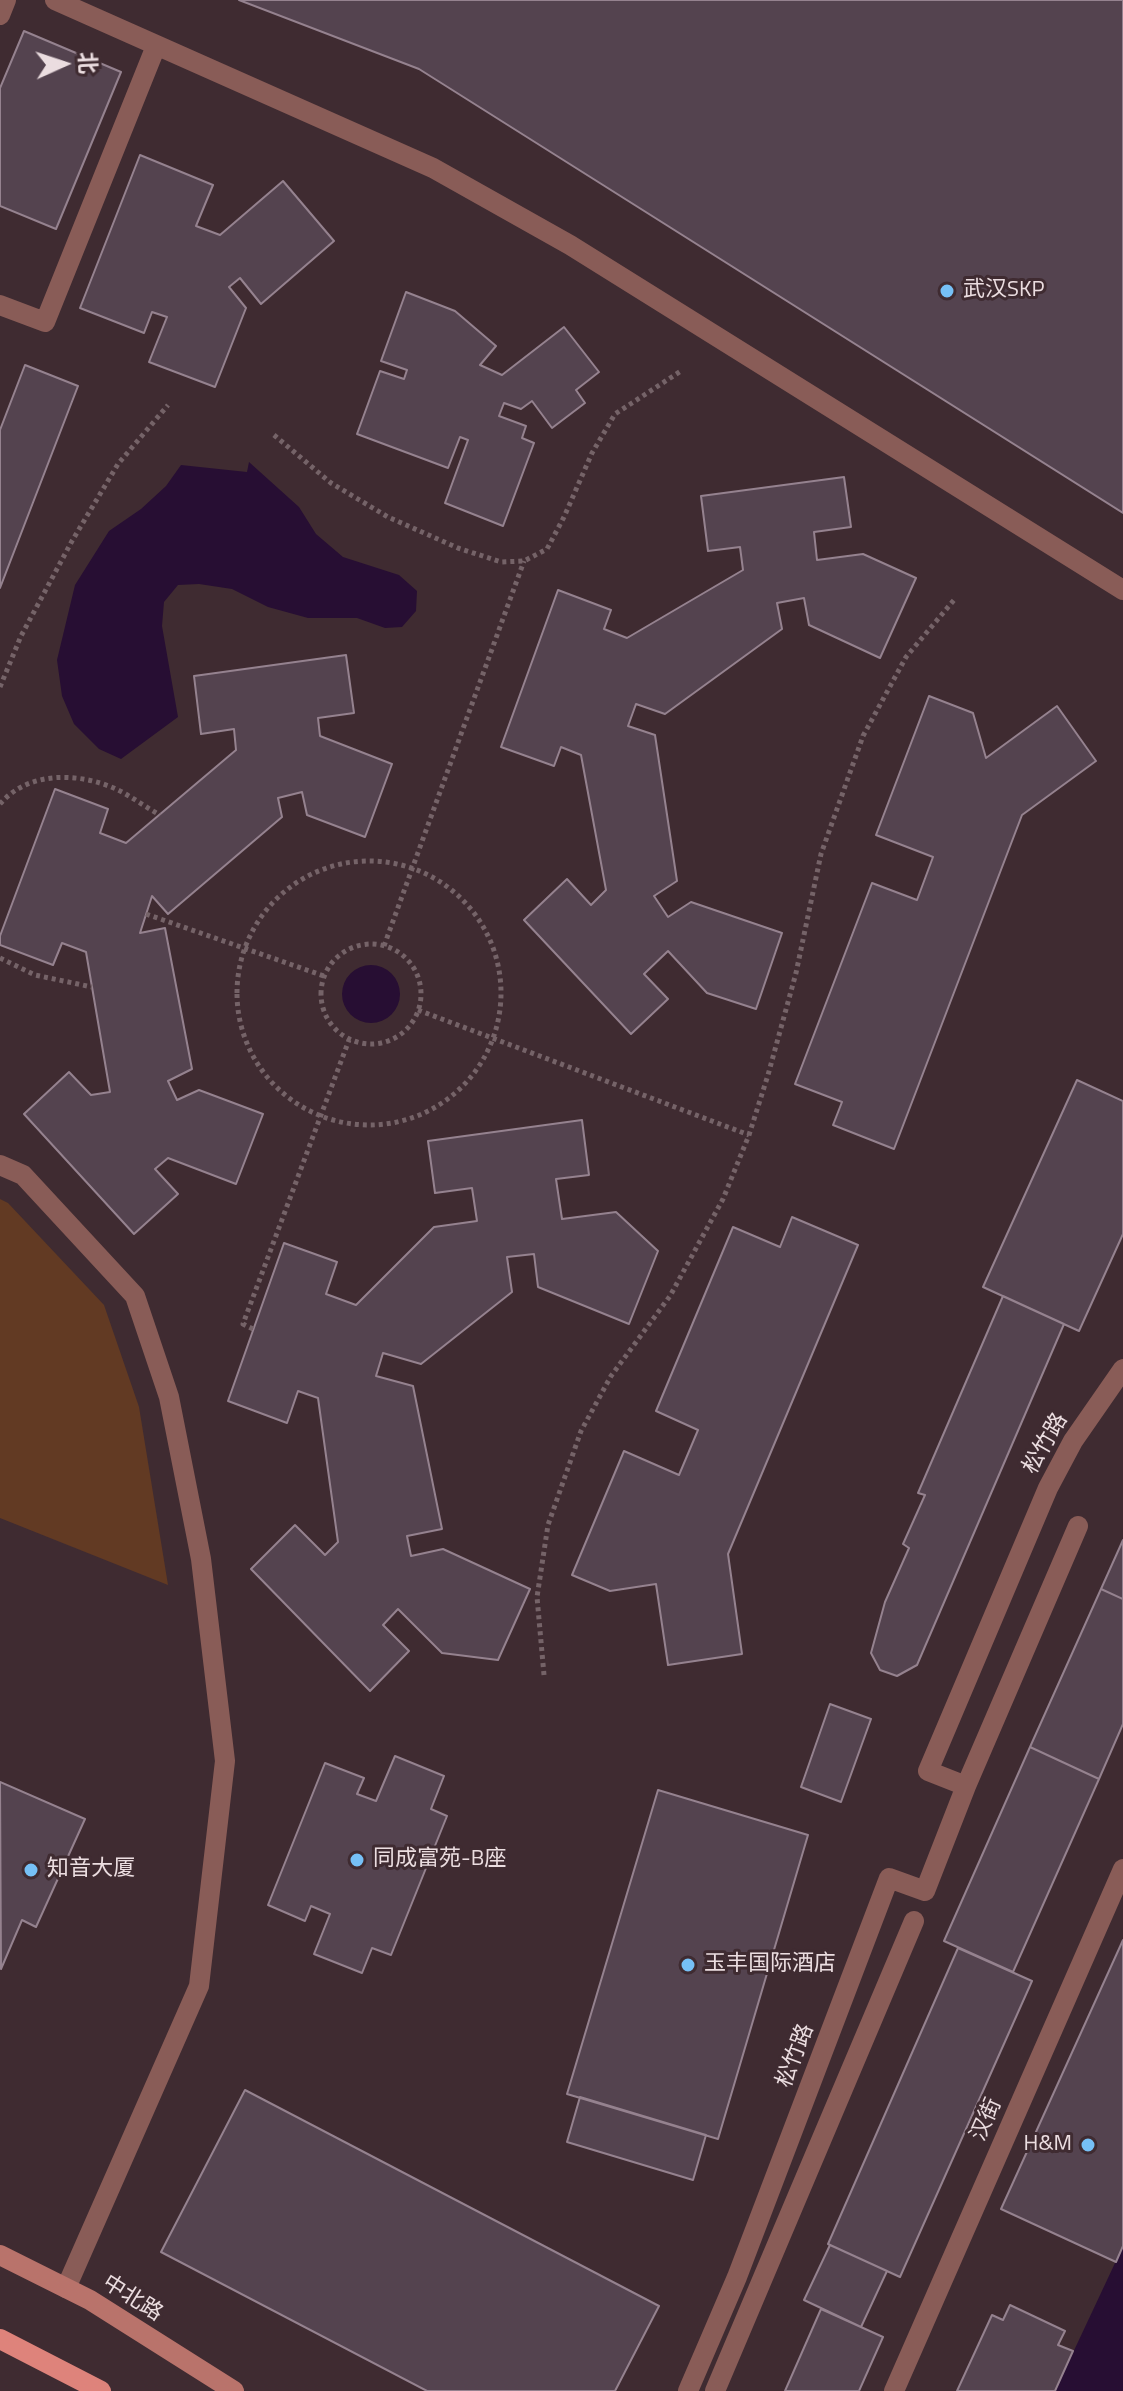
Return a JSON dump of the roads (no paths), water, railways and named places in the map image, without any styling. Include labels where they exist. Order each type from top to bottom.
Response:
[{"type":"main road","name":"中北路","points":[[0,2255],[90,2300],[234,2391]]},
{"type":"main road","points":[[0,2339],[101,2391]]},
{"type":"street","points":[[0,15],[6,0]]},
{"type":"street","points":[[55,0],[433,168],[570,245],[1123,590]]},
{"type":"street","points":[[0,305],[45,322],[156,46]]},
{"type":"street","points":[[0,1165],[23,1175],[135,1296],[169,1397],[201,1559],[225,1761],[199,1986],[66,2288]]},
{"type":"street","name":"松竹路","points":[[688,2391],[737,2277],[889,1878],[925,1891],[966,1786],[928,1771],[1048,1488],[1073,1441],[1123,1369]]},
{"type":"street","points":[[966,1786],[1078,1526]]},
{"type":"street","name":"汉街","points":[[894,2391],[1123,1869]]},
{"type":"street","points":[[715,2391],[914,1921]]},
{"type":"place","name":"武汉SKP","points":[[947,291]]},
{"type":"place","name":"同成富苑-B座","points":[[357,1860]]},
{"type":"place","name":"知音大厦","points":[[31,1870]]},
{"type":"place","name":"玉丰国际酒店","points":[[688,1965]]},
{"type":"place","name":"H&M","points":[[1088,2145]]}]
